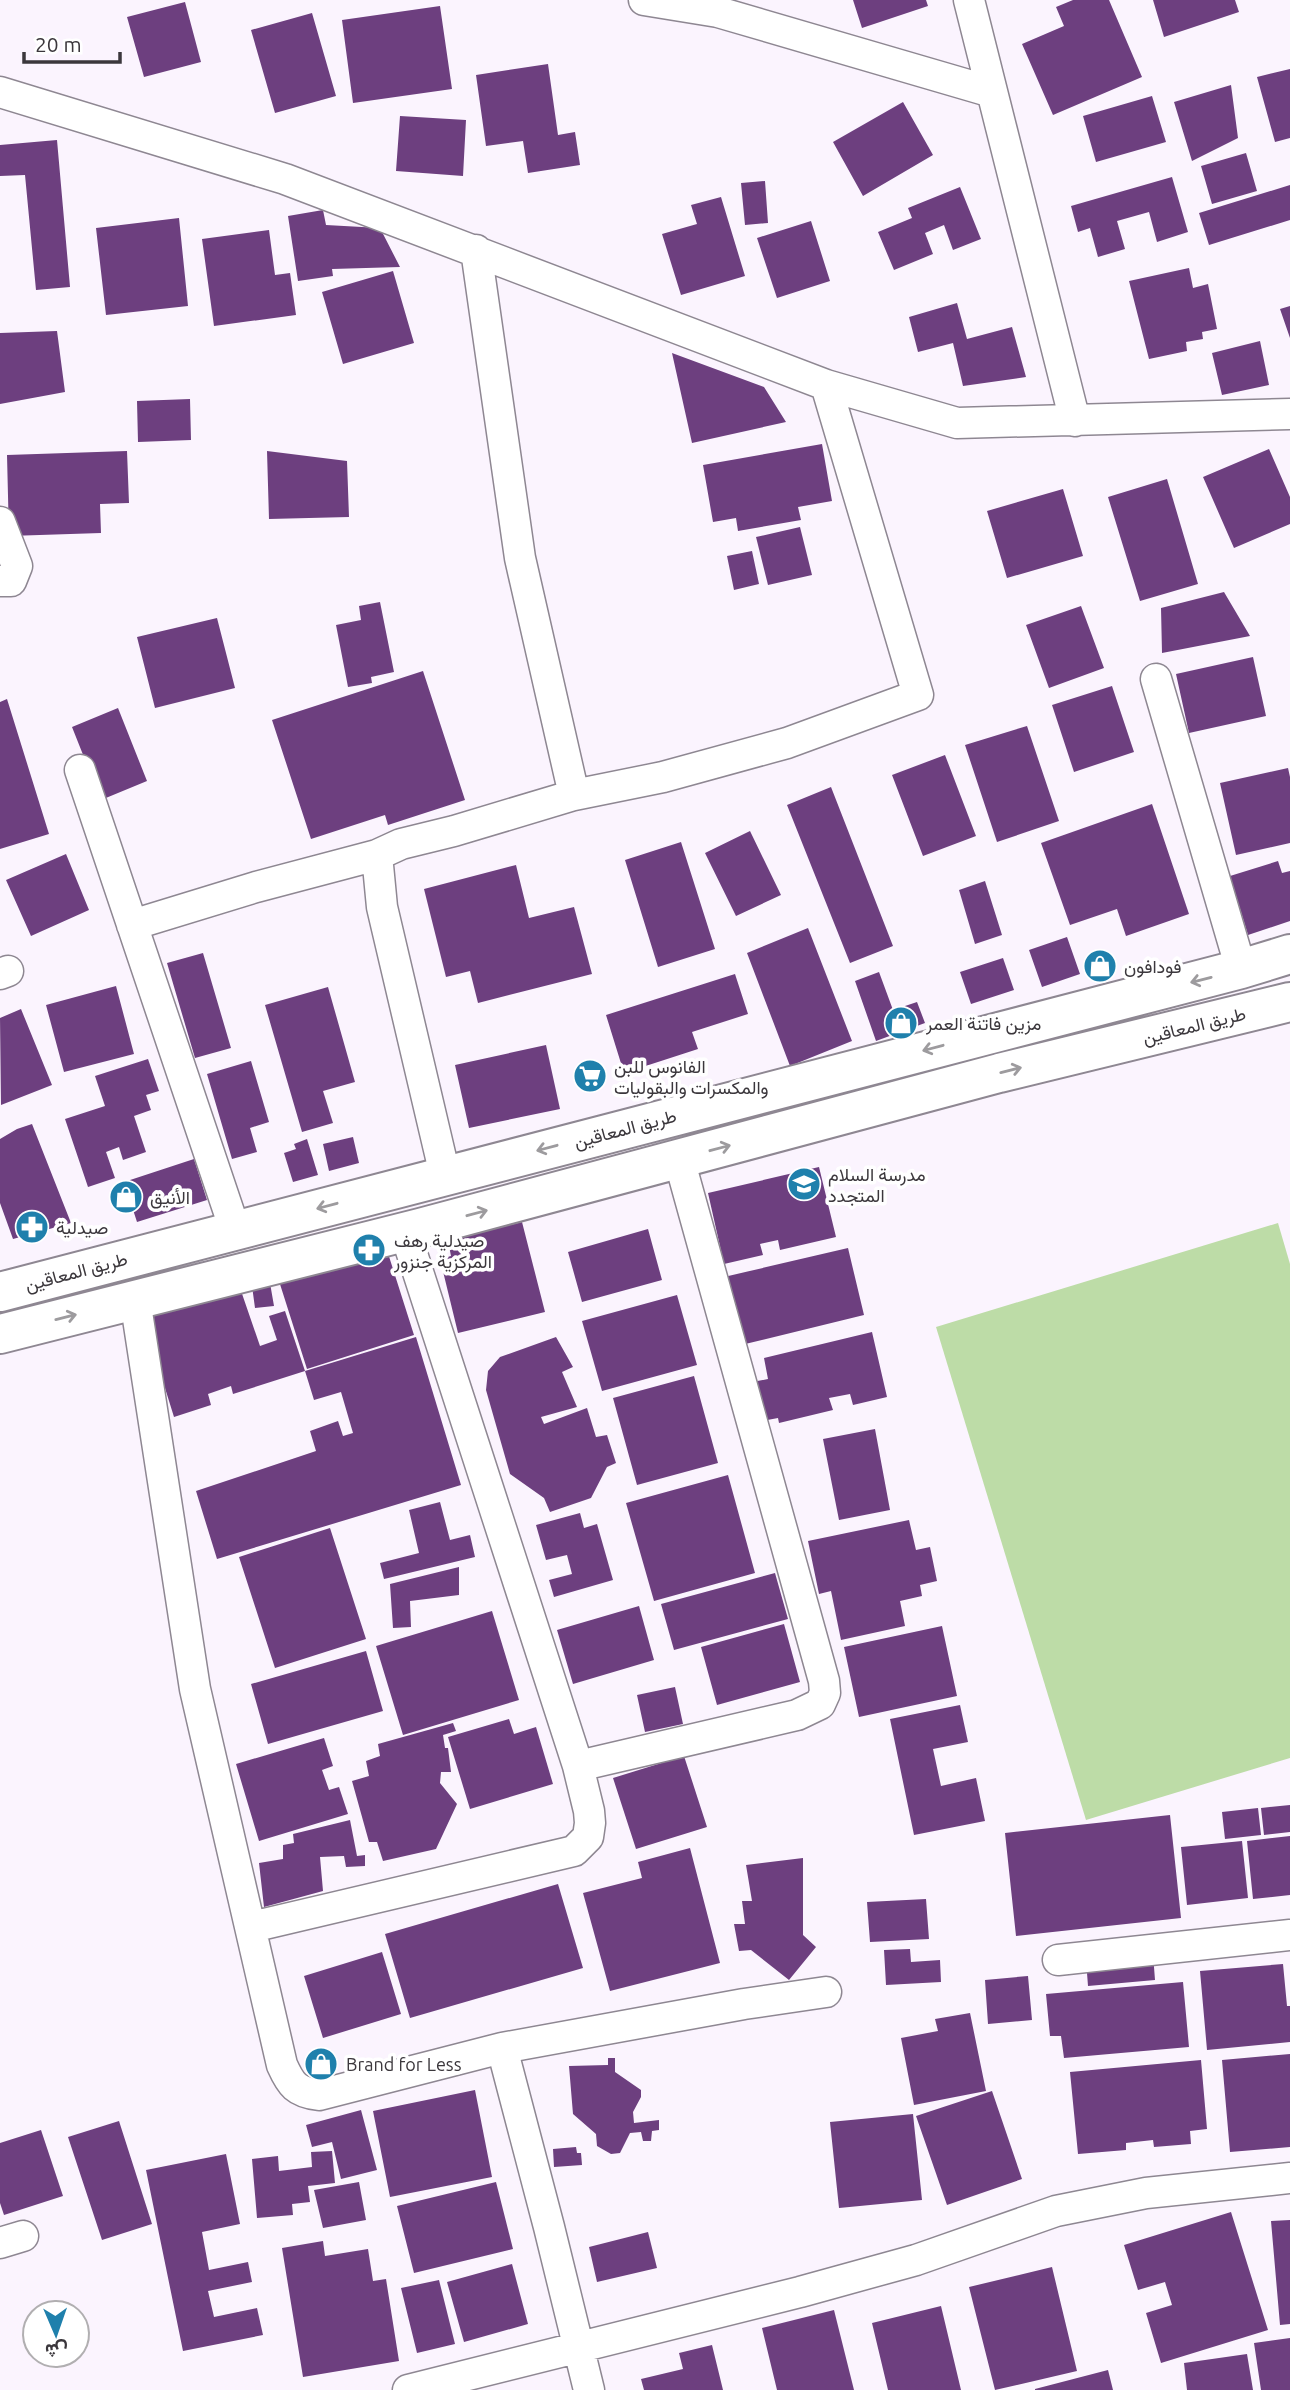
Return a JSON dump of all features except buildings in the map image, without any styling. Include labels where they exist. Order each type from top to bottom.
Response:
[{"type":"street","points":[[645,0],[718,6],[992,92]]},
{"type":"street","points":[[969,0],[1075,421]]},
{"type":"street","points":[[0,92],[285,179],[826,385],[957,423],[1290,414]]},
{"type":"street","points":[[476,250],[520,558],[574,795]]},
{"type":"street","points":[[132,925],[574,795],[663,777],[787,743],[918,695],[826,385]]},
{"type":"street","points":[[0,522],[17,566],[10,581],[0,581]]},
{"type":"street","points":[[1156,679],[1241,969]]},
{"type":"street","points":[[80,770],[235,1230]]},
{"type":"street","points":[[377,855],[382,907],[445,1175]]},
{"type":"street","name":"طريق المعاقين","points":[[0,1292],[1290,954]]},
{"type":"street","name":"طريق المعاقين","points":[[0,1334],[405,1231],[999,1073],[1290,1002]]},
{"type":"street","points":[[578,1766],[797,1715],[820,1704],[825,1693],[824,1681],[679,1159]]},
{"type":"street","points":[[251,1927],[574,1851],[588,1837],[589,1811],[578,1766],[405,1231]]},
{"type":"street","points":[[135,1299],[195,1689],[282,2065],[290,2083],[304,2093],[319,2095],[502,2048],[825,1992]]},
{"type":"street","points":[[1058,1960],[1290,1936]]},
{"type":"street","points":[[502,2048],[589,2390]]},
{"type":"street","points":[[408,2390],[579,2349],[916,2260],[1056,2211],[1146,2193],[1290,2178]]},
{"type":"green space","points":[[1278,1223],[1290,1264],[1290,1758],[1086,1820],[936,1327]]},
{"type":"place","name":"فودافون","points":[[1100,966]]},
{"type":"place","name":"مزين فاتنة العمر","points":[[901,1023]]},
{"type":"place","name":"الفانوس للبن والمكسرات والبقوليات","points":[[590,1076]]},
{"type":"place","name":"مدرسة السلام المتجدد","points":[[804,1184]]},
{"type":"place","name":"الأنيق","points":[[126,1197]]},
{"type":"place","name":"صيدلية","points":[[32,1227]]},
{"type":"place","name":"صيدلية رهف المركزية جنزور","points":[[369,1250]]},
{"type":"place","name":"Brand for Less","points":[[321,2064]]}]
